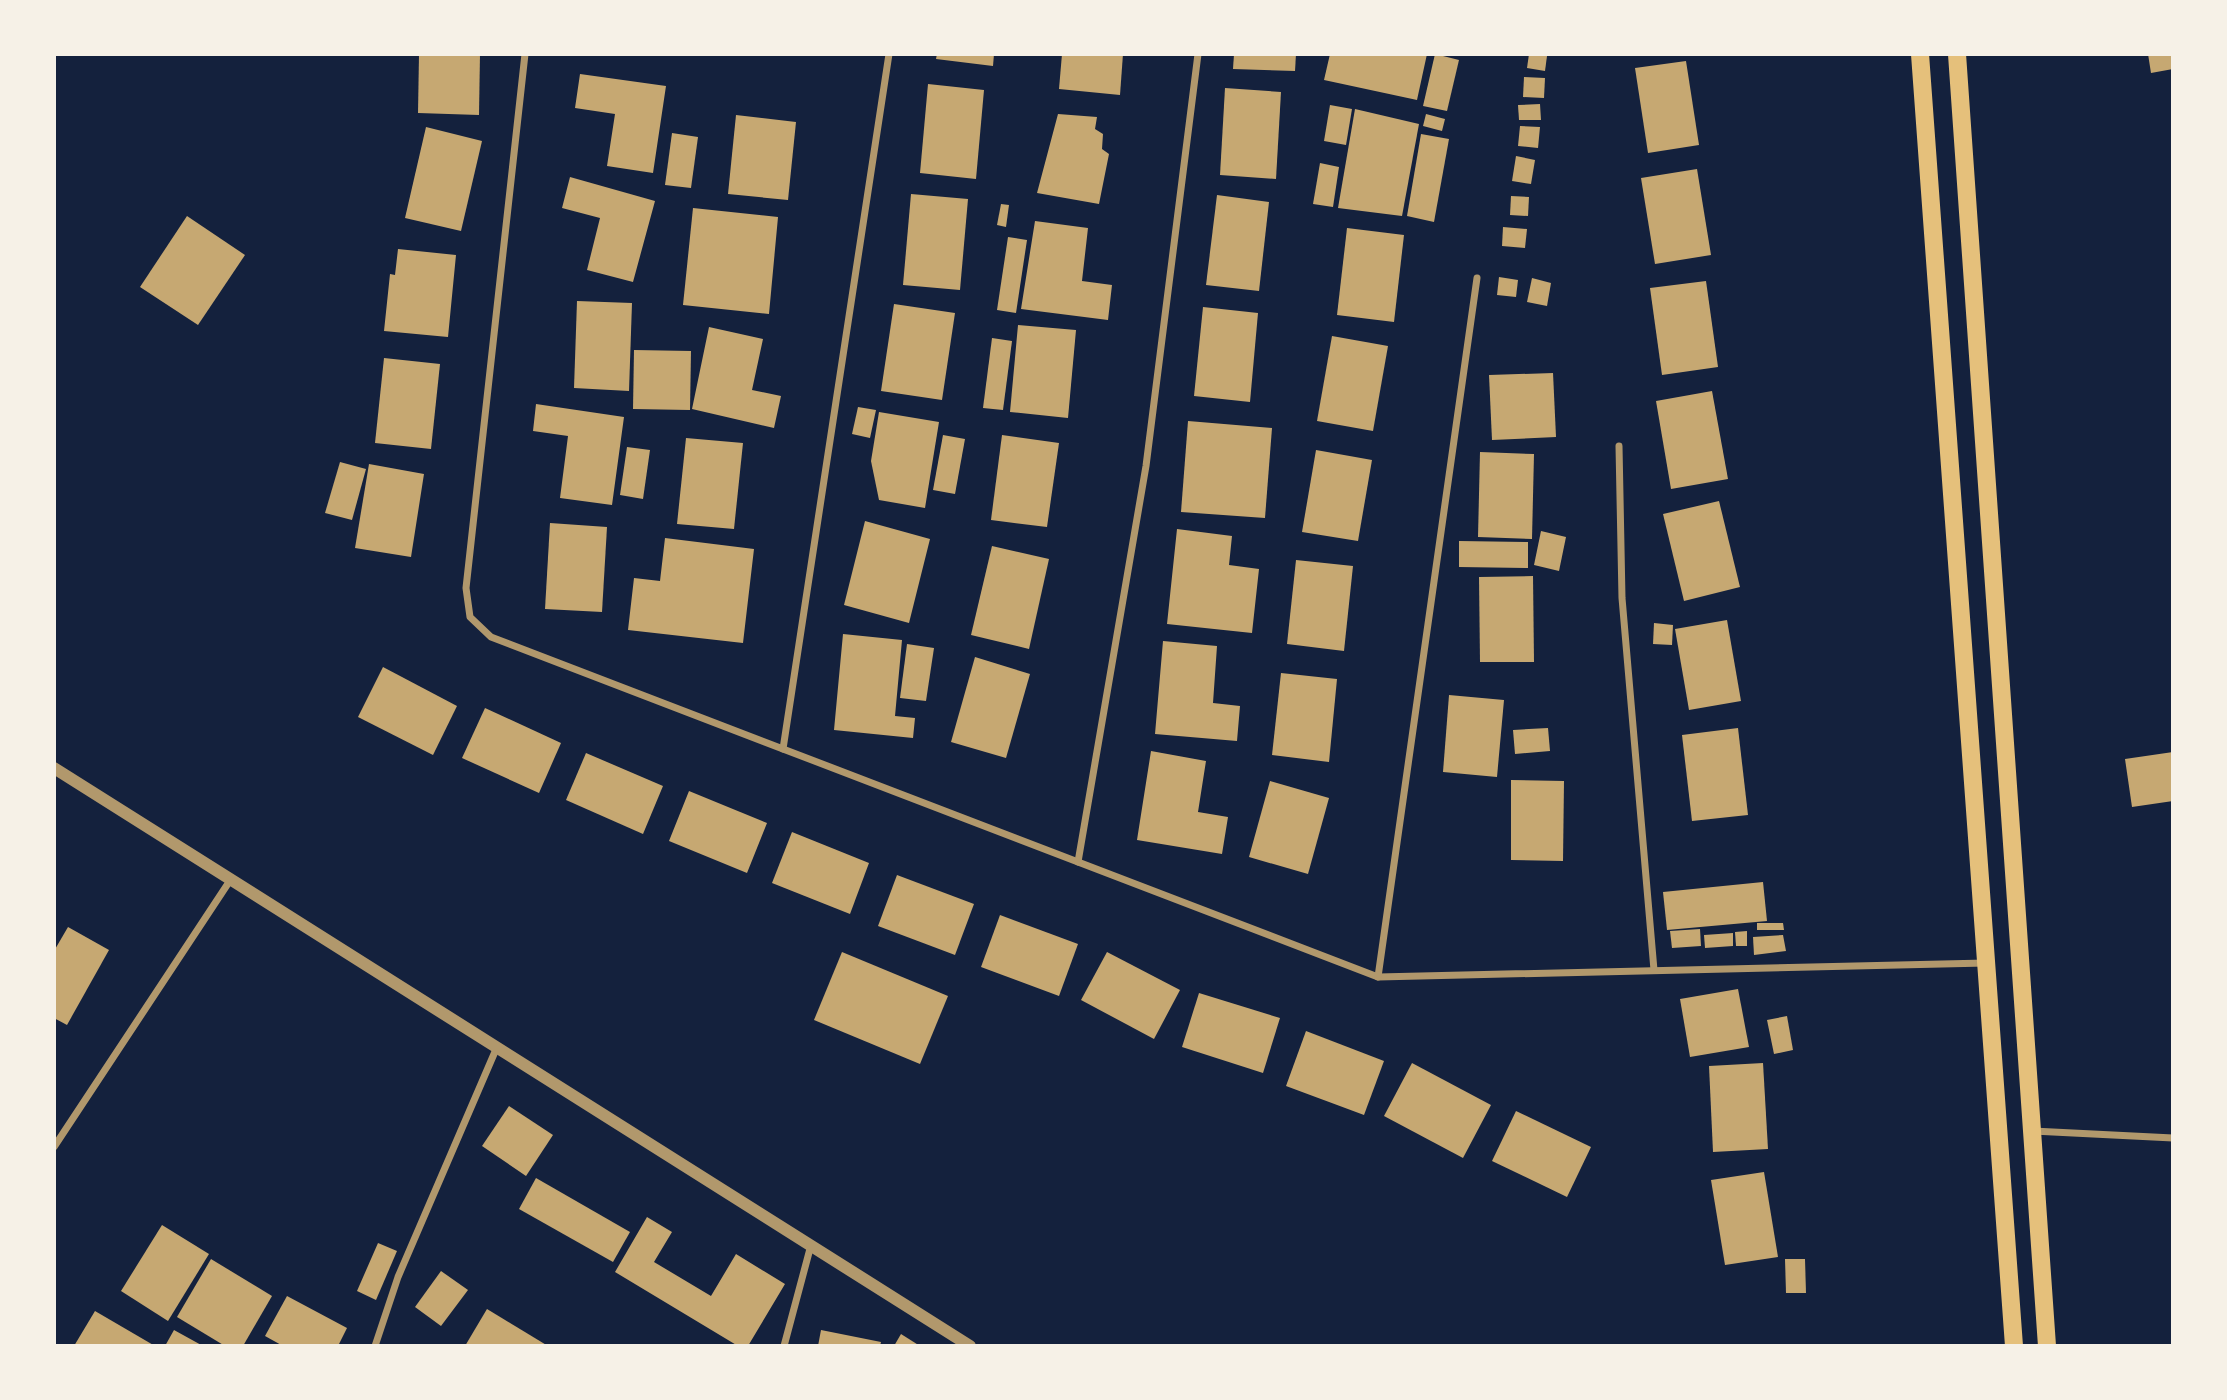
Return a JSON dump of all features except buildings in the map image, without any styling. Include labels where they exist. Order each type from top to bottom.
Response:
[{"type":"main road","points":[[1920,54],[2014,1346]]},
{"type":"main road","points":[[1957,54],[2047,1346]]},
{"type":"street","points":[[525,54],[466,588],[470,617],[491,637],[1378,977],[1986,963]]},
{"type":"street","points":[[783,749],[889,54]]},
{"type":"street","points":[[1078,862],[1146,467],[1198,54]]},
{"type":"street","points":[[1378,977],[1477,278]]},
{"type":"street","points":[[1619,446],[1622,598],[1654,970]]},
{"type":"street","points":[[54,768],[970,1346]]},
{"type":"street","points":[[54,1147],[232,878]]},
{"type":"street","points":[[375,1346],[397,1277],[497,1047]]},
{"type":"street","points":[[2033,1131],[2173,1138]]},
{"type":"street","points":[[784,1346],[811,1245]]}]
